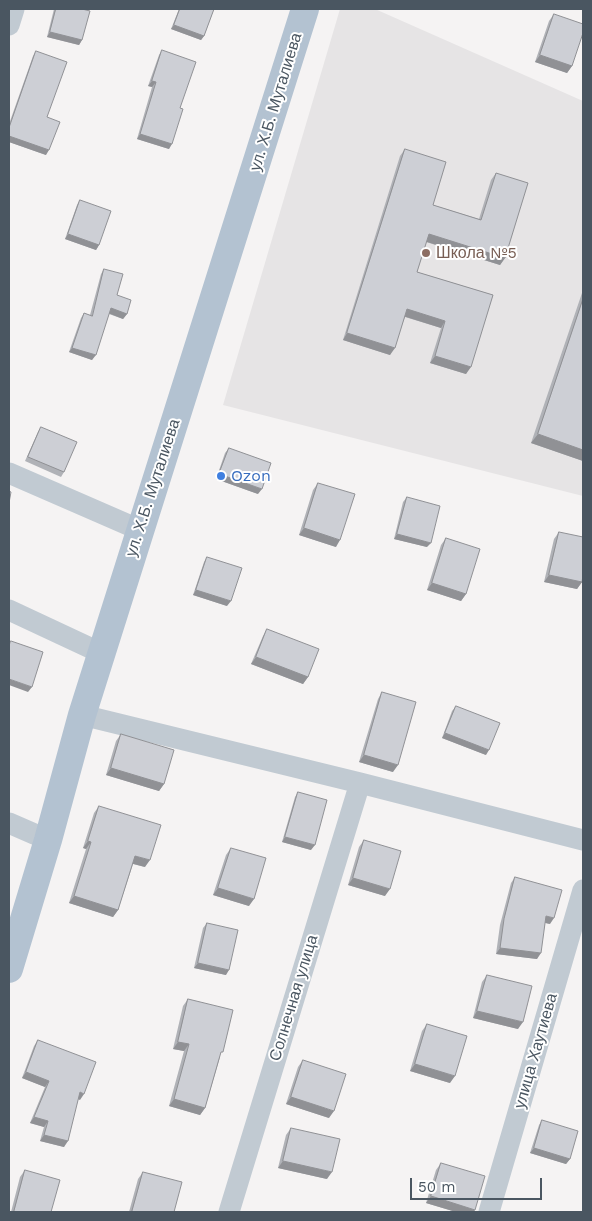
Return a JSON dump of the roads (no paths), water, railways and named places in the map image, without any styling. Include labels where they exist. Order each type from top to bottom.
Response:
[{"type":"main road","name":"ул. Х.Б. Муталиева","points":[[9,969],[101,652],[305,9]]},
{"type":"street","points":[[9,25],[14,9]]},
{"type":"street","points":[[9,473],[140,530]]},
{"type":"street","points":[[9,610],[101,652]]},
{"type":"street","points":[[82,715],[583,840]]},
{"type":"street","name":"Солнечная улица","points":[[228,1212],[360,783]]},
{"type":"street","points":[[9,823],[48,840]]},
{"type":"street","name":"улица Хаутиева","points":[[489,1212],[583,890]]},
{"type":"place","name":"Школа №5","points":[[426,253]]},
{"type":"place","name":"Ozon","points":[[221,476]]}]
